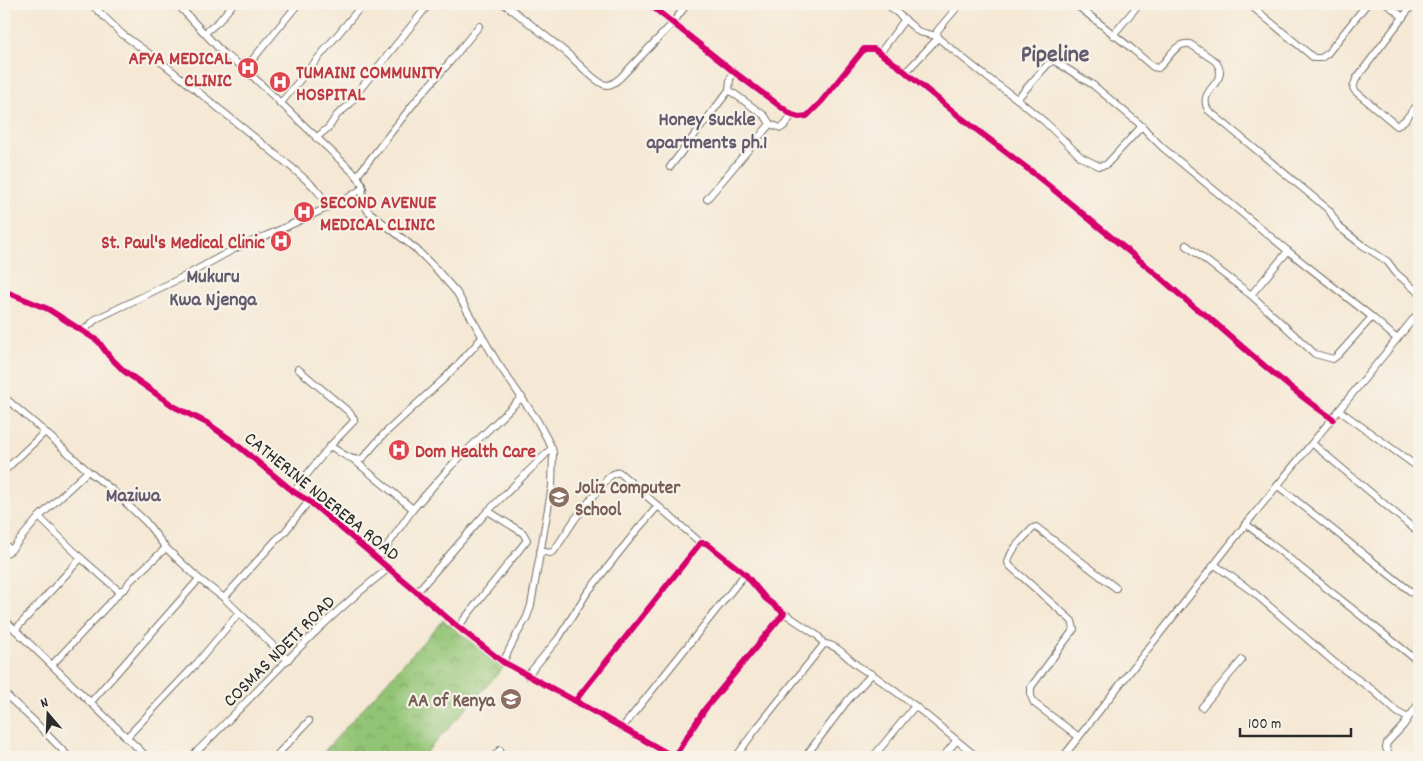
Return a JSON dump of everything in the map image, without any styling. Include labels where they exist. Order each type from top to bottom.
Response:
[{"type":"street","points":[[91,4],[122,34],[165,65],[290,166],[313,186],[330,206]]},
{"type":"street","points":[[177,4],[224,54],[243,67],[357,176],[362,184],[363,202],[368,211],[417,250],[436,269],[456,293],[497,362],[537,420],[552,448],[552,486],[531,605],[527,617],[503,662]]},
{"type":"street","points":[[205,33],[219,21],[233,4]]},
{"type":"street","points":[[243,67],[253,59],[298,4]]},
{"type":"street","points":[[280,104],[363,4]]},
{"type":"street","points":[[316,138],[329,127],[337,115],[350,105],[369,78],[429,4]]},
{"type":"street","points":[[504,4],[569,55],[597,81],[608,85],[613,84],[620,78],[672,24],[687,4]]},
{"type":"street","points":[[649,4],[734,72],[792,115],[799,117],[807,116],[821,102],[864,49],[874,49],[906,72],[960,117],[1032,172],[1206,315],[1276,377],[1333,419]]},
{"type":"street","points":[[887,4],[919,32],[938,37],[1045,122],[1081,157],[1099,166],[1106,165],[1142,126]]},
{"type":"street","points":[[938,37],[937,31],[960,4]]},
{"type":"street","points":[[1075,4],[1131,48],[1153,68],[1158,68],[1173,50],[1187,43],[1215,61],[1220,71],[1219,78],[1205,96],[1208,110],[1330,210],[1339,226],[1362,245],[1387,261],[1396,273],[1419,293]]},
{"type":"street","points":[[1113,34],[1139,4]]},
{"type":"street","points":[[1249,4],[1314,58],[1321,58],[1327,54],[1367,4]]},
{"type":"street","points":[[1257,10],[1262,4]]},
{"type":"street","points":[[1387,4],[1403,17]]},
{"type":"street","points":[[1413,4],[1356,79],[1353,88],[1396,126],[1405,120],[1419,103]]},
{"type":"street","points":[[880,53],[905,19]]},
{"type":"street","points":[[357,176],[418,98],[479,26]]},
{"type":"street","points":[[906,72],[938,37]]},
{"type":"street","points":[[1017,99],[1048,64],[1055,61],[1093,85],[1142,126],[1162,147],[1397,339]]},
{"type":"street","points":[[670,167],[729,90],[730,79],[734,72]]},
{"type":"street","points":[[729,90],[765,116],[770,124],[781,128],[792,115]]},
{"type":"street","points":[[707,199],[770,124]]},
{"type":"street","points":[[83,331],[96,320],[185,276],[236,248],[276,232],[346,199],[363,188]]},
{"type":"street","points":[[1186,245],[1251,295],[1315,354],[1333,359],[1372,317]]},
{"type":"street","points":[[1251,295],[1288,251]]},
{"type":"street","name":"CATHERINE NDEREBA ROAD","points":[[4,291],[48,309],[98,341],[109,356],[124,371],[175,406],[207,423],[231,440],[294,492],[309,501],[458,627],[503,662],[674,757]]},
{"type":"street","points":[[1063,757],[1246,524],[1419,312]]},
{"type":"street","points":[[353,460],[358,461],[362,459],[384,434],[446,377],[482,337]]},
{"type":"street","points":[[294,492],[330,446],[354,422],[350,412],[298,369]]},
{"type":"street","points":[[4,397],[94,477],[110,488],[146,522],[166,548],[224,598],[288,660]]},
{"type":"street","points":[[378,559],[413,509],[452,466],[522,397]]},
{"type":"street","points":[[1340,410],[1419,468]]},
{"type":"street","points":[[4,471],[45,432]]},
{"type":"street","points":[[1313,444],[1419,533]]},
{"type":"street","points":[[330,446],[353,460],[413,509]]},
{"type":"street","points":[[417,592],[488,511],[552,448]]},
{"type":"street","points":[[4,555],[11,550],[39,517],[88,471]]},
{"type":"street","points":[[540,551],[550,553],[554,551],[575,519],[608,478],[615,472],[619,472],[701,543],[706,543],[745,574],[766,599],[818,636],[824,644],[834,647],[915,706],[977,757]]},
{"type":"street","points":[[1278,486],[1419,598]]},
{"type":"street","points":[[224,598],[284,533],[309,501]]},
{"type":"street","points":[[527,676],[558,639],[586,592],[658,506]]},
{"type":"street","points":[[458,627],[526,540],[523,534],[488,511]]},
{"type":"street","points":[[39,517],[116,589],[122,590]]},
{"type":"street","points":[[1246,524],[1419,662]]},
{"type":"street","points":[[1079,737],[1034,703],[1031,696],[1032,687],[1074,629],[1072,621],[1011,567],[1008,563],[1009,559],[1012,551],[1036,527],[1116,588]]},
{"type":"street","points":[[575,701],[701,543]]},
{"type":"street","points":[[4,544],[11,550]]},
{"type":"street","points":[[52,665],[122,590],[126,589],[130,581],[166,548]]},
{"type":"street","points":[[15,630],[81,558]]},
{"type":"street","points":[[1215,565],[1253,592],[1335,663],[1374,691],[1397,712],[1408,718]]},
{"type":"street","name":"COSMAS NDETI ROAD","points":[[191,757],[347,602],[389,568]]},
{"type":"street","points":[[622,728],[745,574]]},
{"type":"street","points":[[90,703],[200,579]]},
{"type":"street","points":[[126,738],[197,663],[239,613]]},
{"type":"street","points":[[674,757],[705,708],[784,613]]},
{"type":"street","points":[[4,619],[147,757]]},
{"type":"street","points":[[736,757],[824,644]]},
{"type":"street","points":[[1202,707],[1242,660]]},
{"type":"street","points":[[805,757],[843,707],[872,674]]},
{"type":"street","points":[[4,693],[70,757]]},
{"type":"street","points":[[1390,757],[1386,748],[1387,743],[1395,736],[1419,703]]},
{"type":"street","points":[[873,757],[915,706]]},
{"type":"street","points":[[275,757],[309,721]]},
{"type":"street","points":[[943,757],[956,741]]},
{"type":"street","points":[[494,757],[500,750]]},
{"type":"street","points":[[198,751],[204,757]]},
{"type":"green space","points":[[443,620],[504,667],[422,757],[319,757]]},
{"type":"cycle path","points":[[649,4],[734,72],[792,115],[799,117],[807,116],[821,102],[864,49],[874,49],[1032,172],[1195,308],[1206,315],[1252,356],[1333,419]]},
{"type":"cycle path","points":[[4,291],[48,309],[98,341],[109,356],[124,371],[175,407],[207,423],[231,440],[294,492],[309,501],[458,627],[503,662],[674,757]]},
{"type":"cycle path","points":[[575,701],[698,546],[701,543],[706,543],[745,574],[766,599],[784,613],[705,709],[674,757]]},
{"type":"place","name":"AFYA MEDICAL CLINIC","points":[[248,68]]},
{"type":"place","name":"TUMAINI COMMUNITY HOSPITAL","points":[[280,82]]},
{"type":"place","name":"SECOND AVENUE MEDICAL CLINIC","points":[[304,212]]},
{"type":"place","name":"St. Paul's Medical Clinic","points":[[281,241]]},
{"type":"place","name":"Dom Health Care","points":[[399,450]]},
{"type":"place","name":"Joliz Computer School","points":[[559,497]]},
{"type":"place","name":"AA of Kenya","points":[[511,699]]},
{"type":"district","name":"Pipeline","points":[[1055,53]]},
{"type":"district","name":"Honey Suckle apartments ph.1","points":[[707,130]]},
{"type":"district","name":"Mukuru Kwa Njenga","points":[[213,286]]},
{"type":"district","name":"Maziwa","points":[[133,494]]}]
